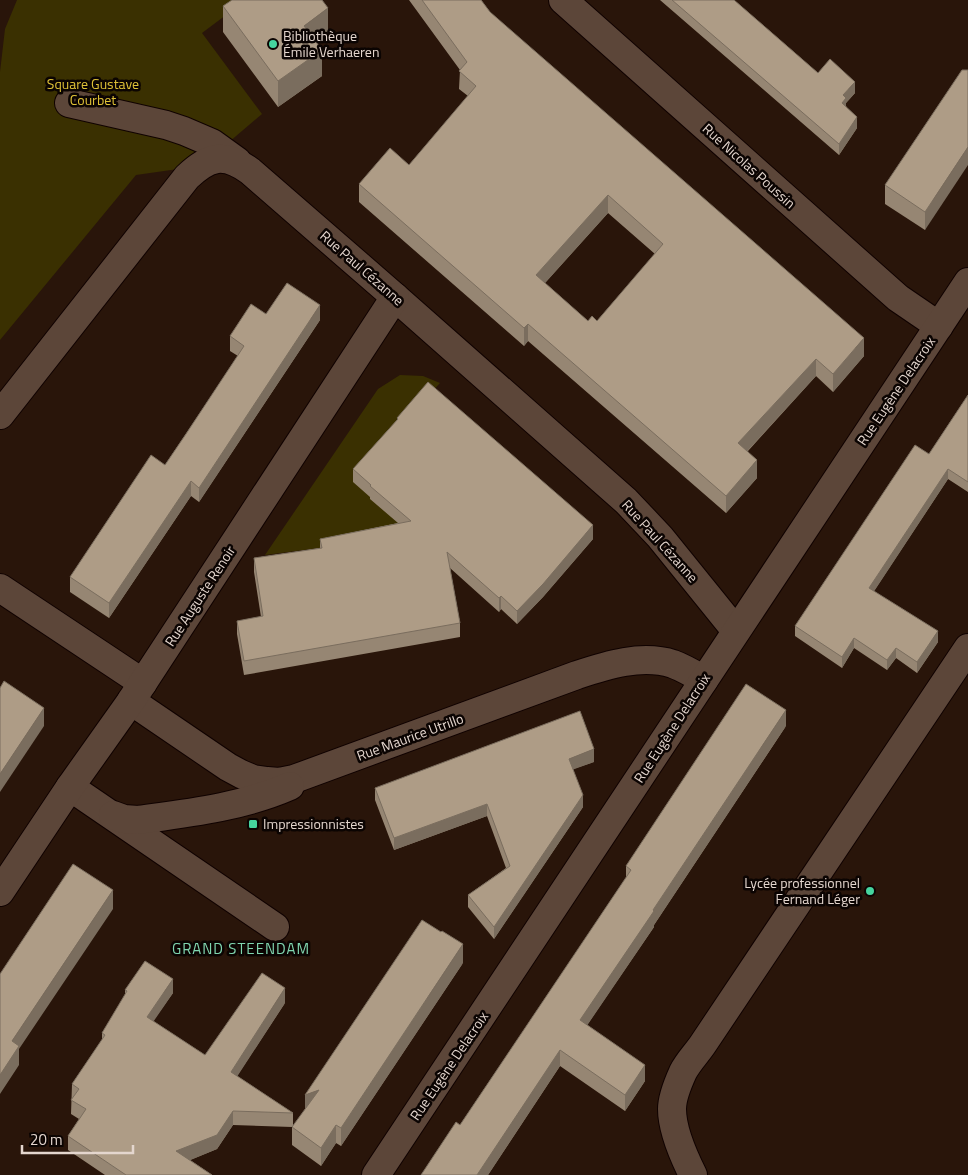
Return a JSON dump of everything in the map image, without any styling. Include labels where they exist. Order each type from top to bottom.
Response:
[{"type":"street","name":"Rue Nicolas Poussin","points":[[563,0],[898,298],[939,326]]},
{"type":"street","points":[[69,103],[166,124],[212,143],[240,164]]},
{"type":"street","name":"Rue Paul Cézanne","points":[[0,415],[187,177],[208,160],[230,160],[250,170],[626,502],[660,538],[736,631]]},
{"type":"street","name":"Rue Eugène Delacroix","points":[[376,1175],[968,282]]},
{"type":"street","name":"Rue Auguste Renoir","points":[[0,892],[70,787],[137,692],[396,297]]},
{"type":"street","name":"Rue Maurice Utrillo","points":[[0,588],[137,692],[228,767],[253,779],[267,782],[294,779],[577,675],[620,663],[647,661],[670,664],[683,668],[704,680]]},
{"type":"street","points":[[694,1175],[685,1158],[676,1131],[672,1110],[674,1095],[684,1071],[968,648]]},
{"type":"street","points":[[111,814],[124,819],[138,820],[234,805],[271,794],[290,786],[320,769]]},
{"type":"street","points":[[70,787],[275,927]]},
{"type":"green space","name":"Square Gustave Courbet","points":[[17,0],[246,0],[202,33],[262,114],[208,160],[185,168],[136,175],[0,340],[0,72],[5,29]]},
{"type":"green space","points":[[400,375],[423,376],[440,383],[428,396],[412,536],[265,555],[378,389]]},
{"type":"building","points":[[232,0],[322,0],[328,8],[304,26],[322,50],[278,81],[223,6]]},
{"type":"building","points":[[422,0],[481,0],[490,12],[864,338],[833,374],[816,359],[738,443],[757,460],[726,496],[528,324],[524,328],[359,184],[390,148],[409,165],[476,86],[459,71],[467,62]],"holes":[[[608,195],[663,244],[597,321],[592,316],[588,321],[536,275]]]},
{"type":"building","points":[[672,0],[734,0],[818,73],[830,59],[855,82],[843,95],[846,98],[842,103],[857,117],[839,144]]},
{"type":"building","points":[[962,70],[968,70],[968,147],[925,212],[885,185]]},
{"type":"building","points":[[287,283],[320,305],[199,488],[191,481],[109,603],[70,577],[151,455],[165,465],[186,434],[244,346],[230,336],[251,304],[266,314]]},
{"type":"building","points":[[428,382],[593,525],[543,584],[517,611],[501,596],[499,598],[447,552],[460,623],[244,661],[237,621],[263,616],[254,558],[322,548],[320,539],[411,521],[353,469]]},
{"type":"building","points":[[968,395],[968,482],[948,469],[869,588],[938,631],[917,662],[896,648],[887,660],[854,638],[842,657],[795,626],[915,445],[929,454]]},
{"type":"building","points":[[4,681],[44,708],[0,774],[0,688]]},
{"type":"building","points":[[746,684],[786,710],[580,1020],[645,1065],[625,1095],[560,1050],[477,1175],[421,1175],[456,1122],[460,1125],[631,870],[626,866]]},
{"type":"building","points":[[580,711],[594,749],[569,759],[583,795],[494,927],[468,895],[510,866],[487,804],[394,838],[375,788]]},
{"type":"building","points":[[73,864],[113,890],[12,1041],[19,1046],[0,1075],[0,974]]},
{"type":"building","points":[[422,920],[463,944],[341,1128],[336,1125],[321,1148],[292,1127],[319,1090],[305,1095]]},
{"type":"building","points":[[145,961],[173,979],[147,1017],[205,1055],[262,973],[285,988],[231,1072],[293,1113],[233,1111],[217,1135],[176,1151],[212,1175],[126,1175],[68,1136],[86,1109],[71,1100],[79,1089],[72,1084],[105,1035],[102,1033],[127,991],[125,990]]},
{"type":"place","name":"Bibliothèque Émile Verhaeren","points":[[273,44]]},
{"type":"place","name":"Impressionnistes","points":[[253,824]]},
{"type":"place","name":"Lycée professionnel Fernand Léger","points":[[870,891]]},
{"type":"district","name":"GRAND STEENDAM","points":[[241,949]]}]
